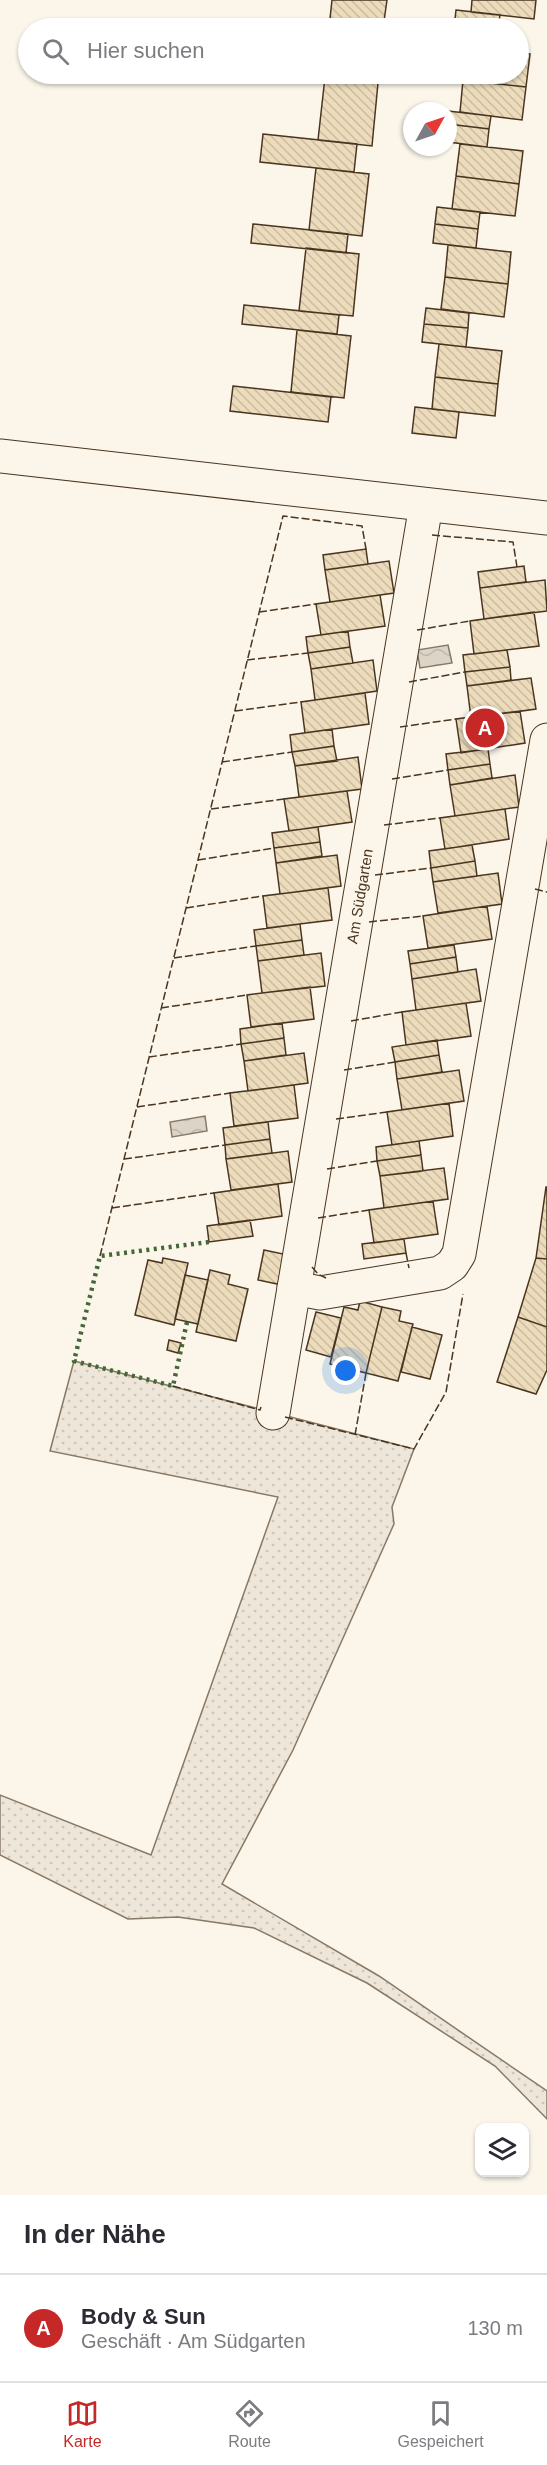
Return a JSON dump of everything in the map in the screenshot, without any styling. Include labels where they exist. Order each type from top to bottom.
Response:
[{"type":"street","points":[[0,456],[547,518]]},
{"type":"street","name":"Am Südgarten","points":[[273,1413],[426,505]]},
{"type":"street","points":[[294,1288],[321,1293],[440,1273],[452,1265],[459,1254],[547,740]]},
{"type":"shaded area","points":[[74,1361],[414,1449],[392,1507],[394,1524],[293,1750],[222,1884],[379,1976],[547,2091],[547,2119],[495,2066],[367,1983],[254,1928],[178,1917],[128,1919],[0,1855],[0,1795],[151,1855],[278,1497],[50,1451]]},
{"type":"water","points":[[448,645],[452,663],[420,668],[417,650]]},
{"type":"water","points":[[205,1116],[207,1131],[172,1137],[170,1122]]},
{"type":"building","points":[[332,0],[387,0],[384,18],[330,18]]},
{"type":"building","points":[[472,0],[536,0],[534,19],[471,12]]},
{"type":"building","points":[[456,10],[500,15],[500,18],[455,18]]},
{"type":"building","points":[[324,84],[378,84],[372,146],[318,140]]},
{"type":"building","points":[[463,84],[526,87],[522,120],[460,112]]},
{"type":"building","points":[[499,84],[526,84],[526,87]]},
{"type":"building","points":[[457,112],[491,116],[489,129],[457,125]]},
{"type":"building","points":[[457,125],[489,129],[487,147],[457,143]]},
{"type":"building","points":[[263,134],[357,144],[354,172],[260,162]]},
{"type":"building","points":[[460,144],[523,151],[519,184],[456,176]]},
{"type":"building","points":[[316,168],[369,174],[362,236],[309,230]]},
{"type":"building","points":[[456,176],[519,184],[515,216],[452,209]]},
{"type":"building","points":[[437,207],[480,212],[478,229],[435,224]]},
{"type":"building","points":[[253,224],[348,234],[346,253],[251,243]]},
{"type":"building","points":[[435,224],[478,229],[476,248],[433,243]]},
{"type":"building","points":[[448,245],[511,252],[508,284],[445,277]]},
{"type":"building","points":[[306,248],[359,254],[353,316],[299,311]]},
{"type":"building","points":[[445,277],[508,284],[504,317],[441,309]]},
{"type":"building","points":[[244,305],[339,315],[337,334],[242,324]]},
{"type":"building","points":[[426,308],[469,313],[468,328],[424,324]]},
{"type":"building","points":[[424,324],[468,328],[466,347],[422,342]]},
{"type":"building","points":[[297,330],[351,336],[344,398],[291,392]]},
{"type":"building","points":[[439,344],[502,351],[498,384],[435,377]]},
{"type":"building","points":[[435,377],[498,384],[495,416],[432,409]]},
{"type":"building","points":[[233,386],[331,397],[328,422],[230,411]]},
{"type":"building","points":[[415,407],[459,412],[456,438],[412,433]]},
{"type":"building","points":[[366,549],[368,564],[325,570],[323,555]]},
{"type":"building","points":[[389,561],[394,593],[330,602],[325,570]]},
{"type":"building","points":[[524,566],[526,582],[480,588],[478,572]]},
{"type":"building","points":[[545,580],[547,611],[484,619],[480,588]]},
{"type":"building","points":[[380,595],[385,626],[321,635],[316,604]]},
{"type":"building","points":[[534,612],[539,646],[474,654],[470,621]]},
{"type":"building","points":[[348,631],[350,647],[308,653],[306,637]]},
{"type":"building","points":[[350,647],[353,663],[311,669],[308,653]]},
{"type":"building","points":[[507,650],[510,667],[465,672],[463,655]]},
{"type":"building","points":[[373,660],[377,691],[315,700],[311,669]]},
{"type":"building","points":[[510,667],[511,680],[467,686],[465,672]]},
{"type":"building","points":[[531,678],[536,709],[471,718],[467,686]]},
{"type":"building","points":[[365,693],[369,724],[305,733],[301,702]]},
{"type":"building","points":[[520,711],[525,743],[461,753],[456,719]]},
{"type":"building","points":[[332,729],[334,746],[292,752],[290,735]]},
{"type":"building","points":[[334,746],[337,761],[295,766],[292,752]]},
{"type":"building","points":[[488,749],[490,764],[448,770],[446,754]]},
{"type":"building","points":[[358,757],[362,789],[299,797],[295,766]]},
{"type":"building","points":[[490,764],[492,778],[450,785],[448,770]]},
{"type":"building","points":[[515,775],[519,807],[455,816],[450,785]]},
{"type":"building","points":[[347,791],[352,822],[289,831],[284,799]]},
{"type":"building","points":[[505,809],[509,839],[445,849],[440,818]]},
{"type":"building","points":[[318,827],[320,842],[274,848],[272,833]]},
{"type":"building","points":[[320,842],[322,856],[276,863],[274,848]]},
{"type":"building","points":[[472,845],[475,861],[431,868],[429,851]]},
{"type":"building","points":[[337,855],[341,886],[280,894],[276,863]]},
{"type":"building","points":[[475,861],[477,876],[433,882],[431,868]]},
{"type":"building","points":[[498,873],[502,904],[438,913],[433,882]]},
{"type":"building","points":[[328,888],[332,920],[267,928],[263,896]]},
{"type":"building","points":[[487,906],[492,939],[428,948],[423,916]]},
{"type":"building","points":[[300,924],[302,940],[256,946],[254,930]]},
{"type":"building","points":[[302,940],[304,955],[258,961],[256,946]]},
{"type":"building","points":[[454,945],[456,957],[410,964],[408,951]]},
{"type":"building","points":[[321,953],[325,986],[262,993],[258,961]]},
{"type":"building","points":[[456,957],[458,972],[412,979],[410,964]]},
{"type":"building","points":[[476,969],[481,1001],[416,1010],[412,979]]},
{"type":"building","points":[[310,987],[314,1019],[251,1027],[247,995]]},
{"type":"building","points":[[466,1003],[471,1036],[406,1045],[402,1012]]},
{"type":"building","points":[[282,1023],[284,1038],[241,1044],[240,1029]]},
{"type":"building","points":[[284,1038],[286,1055],[244,1061],[241,1044]]},
{"type":"building","points":[[437,1040],[439,1055],[395,1062],[392,1047]]},
{"type":"building","points":[[304,1053],[308,1083],[248,1091],[244,1061]]},
{"type":"building","points":[[439,1055],[442,1072],[397,1079],[395,1062]]},
{"type":"building","points":[[459,1070],[464,1101],[402,1110],[397,1079]]},
{"type":"building","points":[[294,1085],[298,1118],[234,1126],[230,1093]]},
{"type":"building","points":[[449,1103],[453,1136],[392,1145],[387,1112]]},
{"type":"building","points":[[268,1122],[270,1139],[225,1145],[223,1128]]},
{"type":"building","points":[[270,1139],[272,1153],[226,1159],[225,1145]]},
{"type":"building","points":[[419,1141],[421,1155],[377,1161],[376,1147]]},
{"type":"building","points":[[288,1151],[292,1182],[231,1190],[226,1159]]},
{"type":"building","points":[[421,1155],[423,1171],[380,1176],[377,1161]]},
{"type":"building","points":[[444,1168],[448,1199],[384,1208],[380,1176]]},
{"type":"building","points":[[278,1184],[282,1216],[219,1225],[214,1193]]},
{"type":"building","points":[[547,1187],[547,1259],[536,1258]]},
{"type":"building","points":[[433,1201],[438,1234],[374,1243],[369,1210]]},
{"type":"building","points":[[250,1220],[253,1236],[209,1242],[207,1226]]},
{"type":"building","points":[[404,1239],[406,1253],[364,1259],[362,1244]]},
{"type":"building","points":[[264,1250],[288,1255],[282,1285],[258,1280]]},
{"type":"building","points":[[163,1258],[188,1263],[174,1325],[135,1315],[148,1260],[162,1263]]},
{"type":"building","points":[[536,1258],[547,1259],[547,1327],[518,1317]]},
{"type":"building","points":[[210,1270],[230,1275],[228,1284],[248,1289],[236,1341],[196,1332]]},
{"type":"building","points":[[185,1275],[208,1280],[198,1324],[175,1319]]},
{"type":"building","points":[[360,1301],[382,1307],[366,1373],[330,1364],[344,1307],[358,1310]]},
{"type":"building","points":[[382,1307],[401,1311],[399,1321],[413,1324],[398,1381],[366,1373]]},
{"type":"building","points":[[316,1312],[341,1318],[331,1357],[306,1350]]},
{"type":"building","points":[[518,1317],[547,1327],[547,1370],[536,1394],[497,1382]]},
{"type":"building","points":[[412,1327],[442,1335],[430,1379],[401,1372]]},
{"type":"building","points":[[169,1340],[181,1343],[178,1353],[167,1350]]},
{"type":"hedge","points":[[187,1322],[173,1386],[74,1361],[100,1256],[209,1242]]},
{"type":"fence","points":[[100,1256],[283,516],[362,526],[366,549]]},
{"type":"fence","points":[[432,535],[513,542],[517,567]]},
{"type":"fence","points":[[259,612],[316,604]]},
{"type":"fence","points":[[417,630],[470,621]]},
{"type":"fence","points":[[247,660],[308,653]]},
{"type":"fence","points":[[409,682],[465,672]]},
{"type":"fence","points":[[235,711],[301,702]]},
{"type":"fence","points":[[400,727],[456,719]]},
{"type":"fence","points":[[222,762],[292,752]]},
{"type":"fence","points":[[392,779],[448,770]]},
{"type":"fence","points":[[211,809],[284,799]]},
{"type":"fence","points":[[384,825],[440,818]]},
{"type":"fence","points":[[198,860],[274,848]]},
{"type":"fence","points":[[375,875],[431,868]]},
{"type":"fence","points":[[535,889],[547,892]]},
{"type":"fence","points":[[186,908],[263,896]]},
{"type":"fence","points":[[369,922],[423,916]]},
{"type":"fence","points":[[174,958],[256,946]]},
{"type":"fence","points":[[161,1008],[247,995]]},
{"type":"fence","points":[[351,1021],[402,1012]]},
{"type":"fence","points":[[149,1057],[241,1044]]},
{"type":"fence","points":[[344,1070],[395,1062]]},
{"type":"fence","points":[[137,1107],[230,1093]]},
{"type":"fence","points":[[336,1119],[387,1112]]},
{"type":"fence","points":[[124,1159],[225,1145]]},
{"type":"fence","points":[[327,1169],[377,1161]]},
{"type":"fence","points":[[112,1208],[214,1193]]},
{"type":"fence","points":[[318,1218],[369,1210]]},
{"type":"fence","points":[[406,1253],[409,1268]]},
{"type":"fence","points":[[312,1267],[326,1278]]},
{"type":"fence","points":[[285,1417],[414,1449],[446,1392],[463,1294]]},
{"type":"fence","points":[[355,1435],[366,1373]]},
{"type":"fence","points":[[173,1386],[260,1410],[261,1407]]},
{"type":"place","name":"Body & Sun","points":[[485,728]]}]
